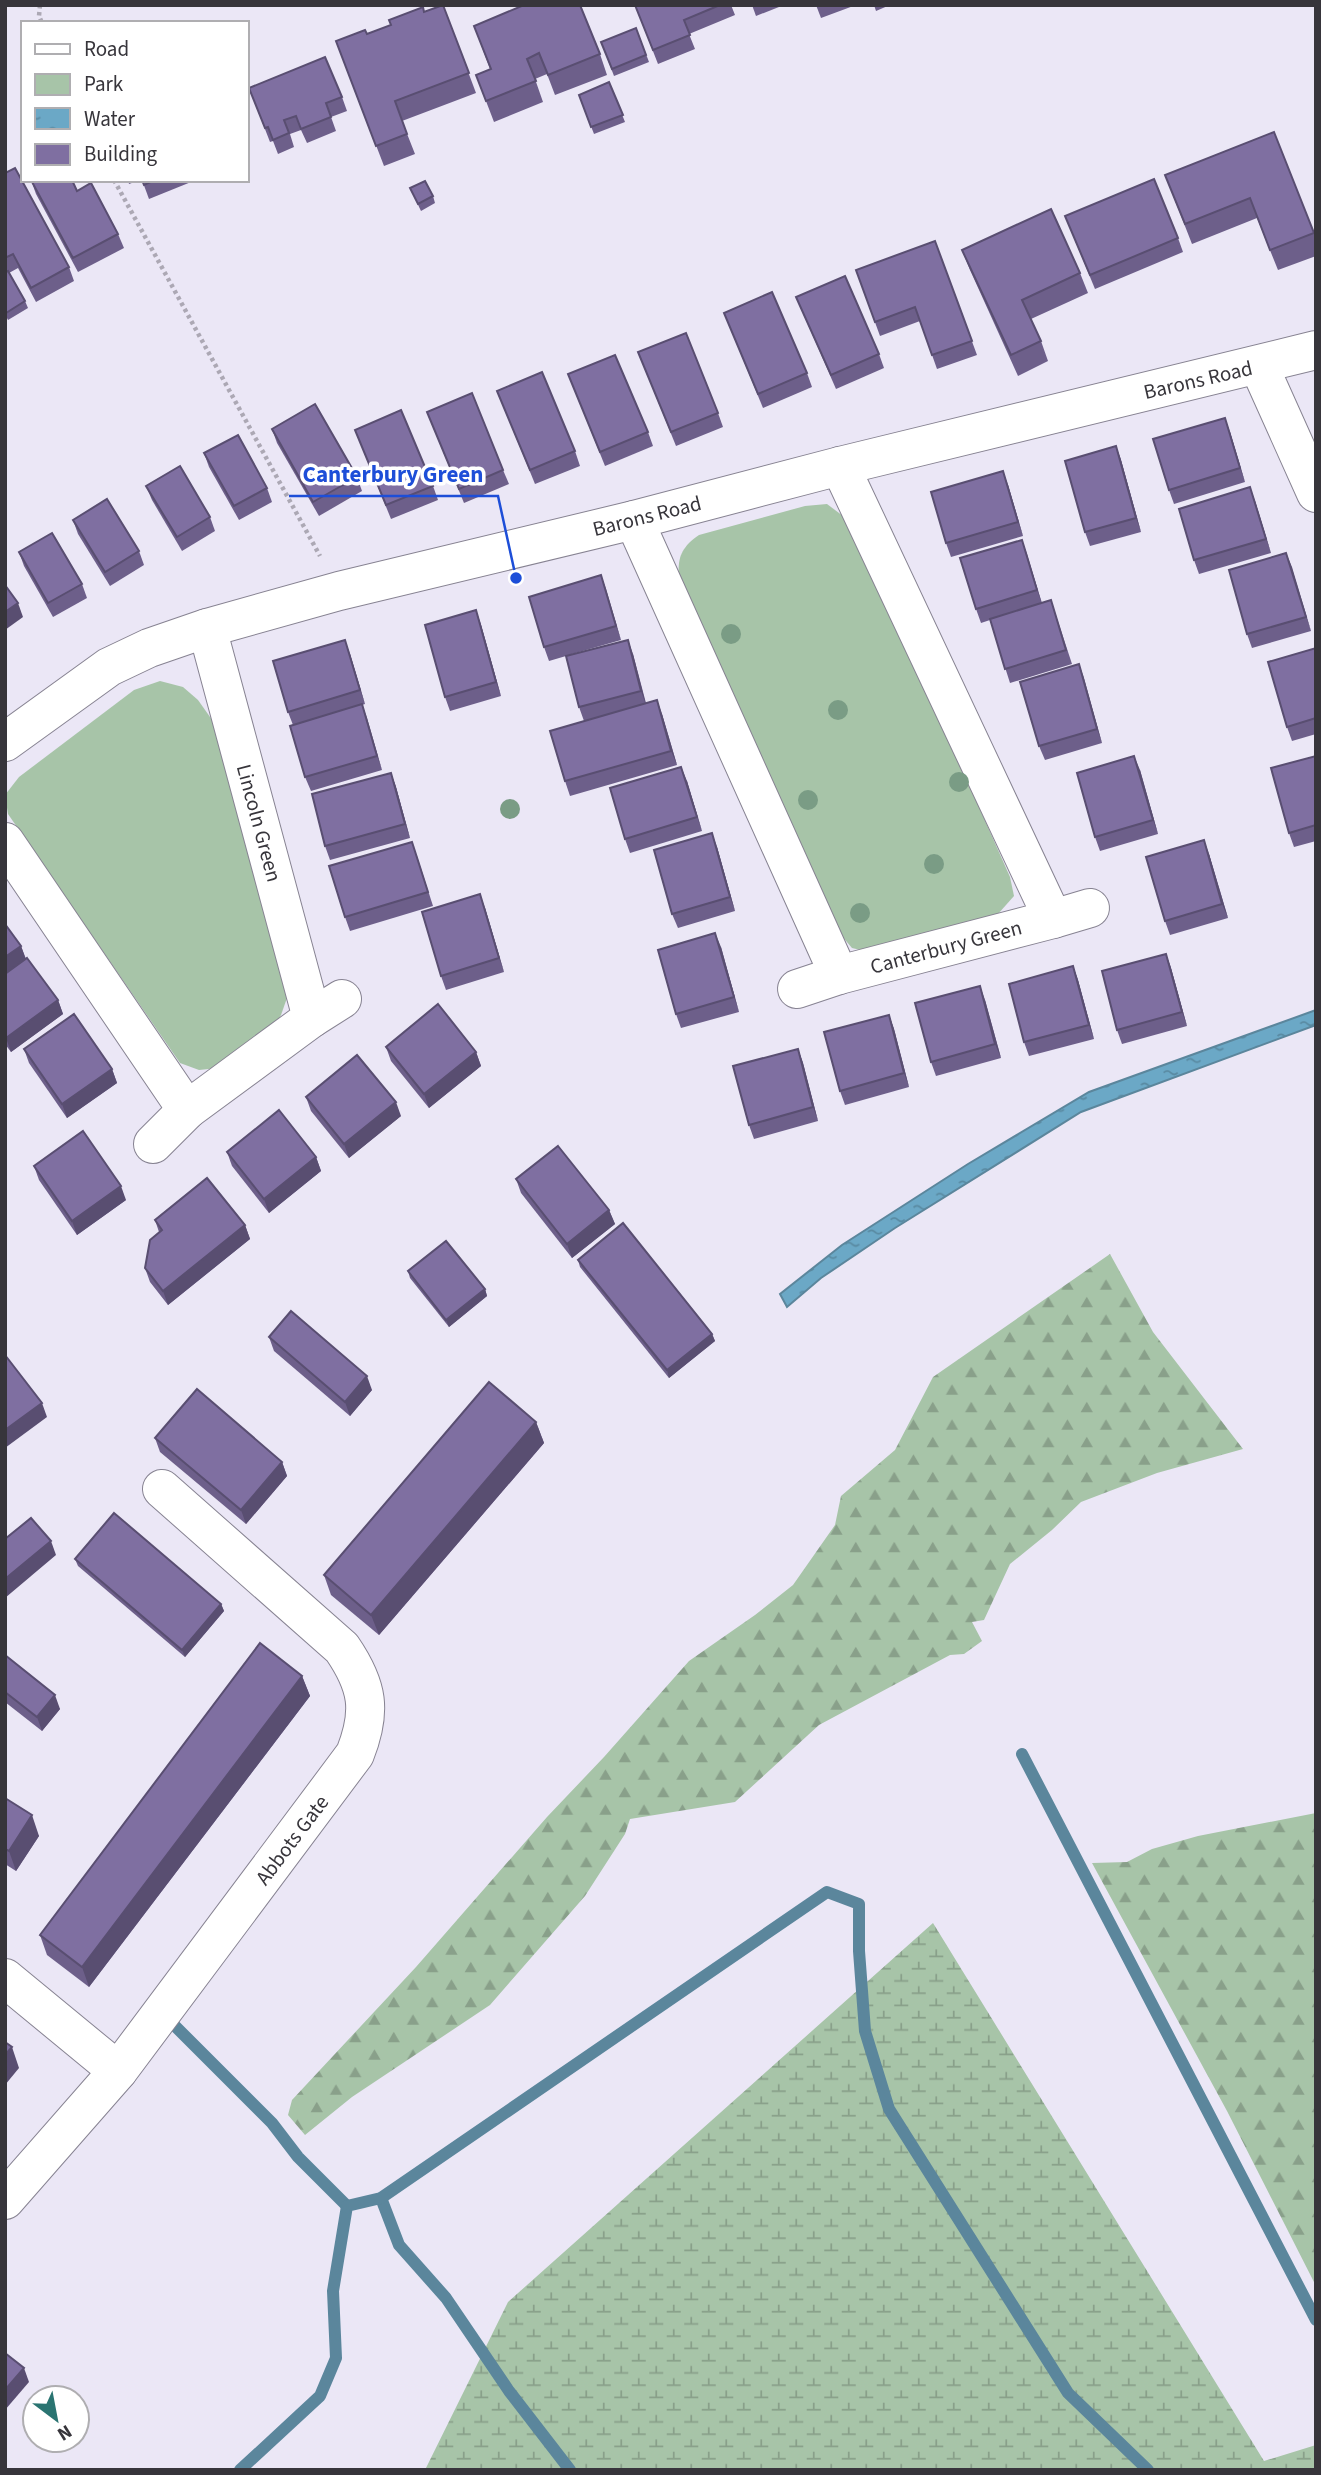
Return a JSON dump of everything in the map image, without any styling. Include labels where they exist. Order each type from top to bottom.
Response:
[{"type":"street","name":"Barons Road","points":[[5,743],[109,667],[149,648],[207,628],[339,591],[1316,351]]},
{"type":"street","points":[[1259,366],[1316,493]]},
{"type":"street","name":"Canterbury Green","points":[[840,466],[1053,919]]},
{"type":"street","points":[[634,520],[839,975]]},
{"type":"street","name":"Lincoln Green","points":[[153,1144],[187,1110],[327,1008],[207,628]]},
{"type":"street","points":[[5,842],[187,1110]]},
{"type":"street","name":"Canterbury Green","points":[[797,989],[839,975],[1090,908]]},
{"type":"street","name":"Abbots Gate","points":[[5,2200],[118,2071],[355,1754],[366,1722],[367,1705],[363,1685],[342,1648],[162,1489]]},
{"type":"street","points":[[5,1978],[118,2071]]},
{"type":"path","points":[[115,182],[339,591]]},
{"type":"green space","points":[[827,504],[847,519],[863,545],[1010,877],[1014,896],[998,914],[869,952],[852,948],[841,935],[680,588],[679,579],[680,558],[686,546],[699,535],[805,506]]},
{"type":"green space","points":[[160,681],[183,687],[198,700],[215,724],[287,998],[270,1033],[218,1068],[199,1070],[180,1063],[8,814],[5,795],[19,777],[134,690]]},
{"type":"green space","points":[[1110,1254],[1153,1332],[1243,1449],[1157,1473],[1081,1502],[1010,1564],[984,1620],[972,1622],[982,1641],[964,1654],[950,1655],[819,1725],[735,1802],[630,1819],[625,1834],[585,1896],[490,2005],[352,2097],[305,2135],[288,2115],[292,2100],[416,1967],[547,1817],[689,1661],[793,1585],[835,1525],[841,1496],[895,1450],[933,1377]]},
{"type":"green space","points":[[1316,1813],[1316,2286],[1227,2111],[1092,1863],[1127,1862],[1152,1849],[1198,1836]]},
{"type":"green space","points":[[933,1923],[1264,2461],[1316,2445],[1316,2470],[425,2470],[508,2302]]},
{"type":"water","points":[[1316,1010],[1316,1025],[1081,1112],[895,1228],[821,1278],[787,1307],[780,1294],[842,1245],[968,1164],[1089,1092]]},
{"type":"building","points":[[443,5],[469,73],[395,101],[407,134],[376,146],[336,41],[365,30],[367,34],[391,25],[389,20],[423,7],[424,12]]},
{"type":"building","points":[[524,5],[580,5],[600,54],[548,75],[539,53],[527,59],[536,81],[486,101],[476,75],[491,69],[474,26]]},
{"type":"building","points":[[635,5],[720,5],[684,20],[690,35],[653,50]]},
{"type":"building","points":[[636,28],[646,55],[612,69],[601,42]]},
{"type":"building","points":[[325,57],[342,97],[326,103],[331,117],[301,129],[296,116],[284,120],[289,133],[273,140],[268,127],[265,128],[249,88]]},
{"type":"building","points":[[609,82],[623,115],[591,127],[579,95]]},
{"type":"building","points":[[1274,132],[1314,233],[1270,250],[1250,198],[1185,224],[1165,175]]},
{"type":"building","points":[[15,168],[69,267],[31,288],[13,254],[5,258],[5,173]]},
{"type":"building","points":[[1154,179],[1178,238],[1090,275],[1065,216]]},
{"type":"building","points":[[425,181],[433,196],[418,204],[410,188]]},
{"type":"building","points":[[32,182],[73,182],[77,191],[91,183],[118,234],[73,258]]},
{"type":"building","points":[[1051,209],[1080,273],[1022,300],[1041,341],[1011,355],[962,250]]},
{"type":"building","points":[[935,241],[972,341],[932,355],[915,307],[875,322],[856,270]]},
{"type":"building","points":[[8,271],[25,301],[6,313],[5,272]]},
{"type":"building","points":[[845,276],[879,354],[831,375],[796,297]]},
{"type":"building","points":[[772,292],[807,373],[758,394],[724,313]]},
{"type":"building","points":[[686,333],[718,413],[671,432],[638,352]]},
{"type":"building","points":[[615,355],[648,432],[600,452],[568,374]]},
{"type":"building","points":[[542,372],[575,451],[530,470],[497,391]]},
{"type":"building","points":[[472,393],[503,470],[459,489],[427,412]]},
{"type":"building","points":[[315,404],[357,477],[313,502],[272,429]]},
{"type":"building","points":[[401,410],[433,486],[386,505],[355,430]]},
{"type":"building","points":[[1225,418],[1240,468],[1169,490],[1153,439]]},
{"type":"building","points":[[238,435],[267,488],[234,506],[204,453]]},
{"type":"building","points":[[1116,446],[1136,518],[1085,532],[1065,461]]},
{"type":"building","points":[[180,466],[210,517],[177,537],[146,486]]},
{"type":"building","points":[[1003,471],[1018,522],[946,543],[931,492]]},
{"type":"building","points":[[1250,487],[1266,539],[1194,560],[1179,509]]},
{"type":"building","points":[[107,499],[139,551],[105,572],[73,520]]},
{"type":"building","points":[[52,533],[82,584],[48,603],[19,552]]},
{"type":"building","points":[[1022,540],[1037,590],[976,609],[960,558]]},
{"type":"building","points":[[1286,553],[1306,617],[1247,634],[1229,570]]},
{"type":"building","points":[[601,575],[616,626],[544,647],[529,597]]},
{"type":"building","points":[[5,585],[18,603],[5,612]]},
{"type":"building","points":[[1051,600],[1066,650],[1005,669],[990,619]]},
{"type":"building","points":[[476,610],[496,682],[445,697],[425,625]]},
{"type":"building","points":[[345,640],[360,690],[288,712],[273,661]]},
{"type":"building","points":[[628,640],[641,691],[579,707],[566,656]]},
{"type":"building","points":[[1316,648],[1316,718],[1287,727],[1268,662]]},
{"type":"building","points":[[1079,664],[1097,729],[1039,746],[1020,682]]},
{"type":"building","points":[[657,700],[671,751],[565,781],[550,731]]},
{"type":"building","points":[[362,704],[377,756],[305,777],[290,726]]},
{"type":"building","points":[[1134,756],[1153,820],[1095,837],[1077,773]]},
{"type":"building","points":[[1316,756],[1316,825],[1289,833],[1271,768]]},
{"type":"building","points":[[681,767],[697,817],[625,839],[610,788]]},
{"type":"building","points":[[391,773],[405,824],[325,846],[312,794]]},
{"type":"building","points":[[712,833],[730,897],[672,914],[654,850]]},
{"type":"building","points":[[1204,840],[1222,904],[1165,921],[1146,857]]},
{"type":"building","points":[[412,842],[428,892],[345,917],[329,866]]},
{"type":"building","points":[[480,894],[499,958],[441,976],[422,912]]},
{"type":"building","points":[[5,924],[21,946],[5,957]]},
{"type":"building","points":[[715,933],[734,997],[676,1014],[658,950]]},
{"type":"building","points":[[1166,954],[1182,1012],[1117,1030],[1102,971]]},
{"type":"building","points":[[27,958],[58,1000],[6,1038],[5,974]]},
{"type":"building","points":[[1073,966],[1089,1025],[1024,1042],[1009,984]]},
{"type":"building","points":[[980,986],[995,1044],[931,1062],[915,1003]]},
{"type":"building","points":[[438,1004],[476,1052],[424,1094],[386,1047]]},
{"type":"building","points":[[74,1014],[112,1069],[62,1104],[24,1049]]},
{"type":"building","points":[[889,1015],[904,1073],[840,1091],[824,1032]]},
{"type":"building","points":[[798,1049],[813,1107],[749,1125],[733,1066]]},
{"type":"building","points":[[357,1055],[396,1102],[344,1144],[306,1097]]},
{"type":"building","points":[[279,1110],[316,1157],[264,1199],[227,1152]]},
{"type":"building","points":[[83,1131],[121,1186],[72,1221],[34,1166]]},
{"type":"building","points":[[558,1146],[609,1210],[567,1244],[516,1179]]},
{"type":"building","points":[[207,1178],[245,1225],[163,1291],[145,1268],[150,1240],[162,1230],[155,1220]]},
{"type":"building","points":[[623,1223],[712,1334],[667,1370],[578,1260]]},
{"type":"building","points":[[446,1241],[485,1289],[446,1320],[408,1271]]},
{"type":"building","points":[[291,1311],[367,1376],[345,1402],[269,1337]]},
{"type":"building","points":[[5,1355],[42,1403],[5,1430]]},
{"type":"building","points":[[489,1382],[536,1422],[371,1615],[324,1575]]},
{"type":"building","points":[[197,1389],[282,1462],[241,1510],[155,1438]]},
{"type":"building","points":[[114,1513],[221,1604],[182,1650],[75,1559]]},
{"type":"building","points":[[31,1518],[51,1541],[5,1579],[5,1539]]},
{"type":"building","points":[[260,1643],[302,1676],[82,1967],[40,1935]]},
{"type":"building","points":[[5,1655],[55,1695],[37,1717],[5,1692]]},
{"type":"building","points":[[5,1798],[32,1815],[9,1851],[5,1849]]},
{"type":"building","points":[[5,2042],[12,2047],[5,2055]]},
{"type":"building","points":[[5,2353],[24,2368],[5,2390]]},
{"type":"waterway","points":[[1022,1754],[1316,2320]]},
{"type":"waterway","points":[[240,2470],[320,2396],[336,2358],[333,2291],[347,2206],[381,2198],[827,1892],[859,1904],[859,1951],[865,2031],[889,2109],[1068,2393],[1148,2470]]},
{"type":"waterway","points":[[165,2016],[272,2123],[298,2157],[347,2206]]},
{"type":"waterway","points":[[381,2198],[399,2245],[446,2298],[509,2391],[570,2470]]},
{"type":"place","name":"Canterbury Green","points":[[516,578]]}]
